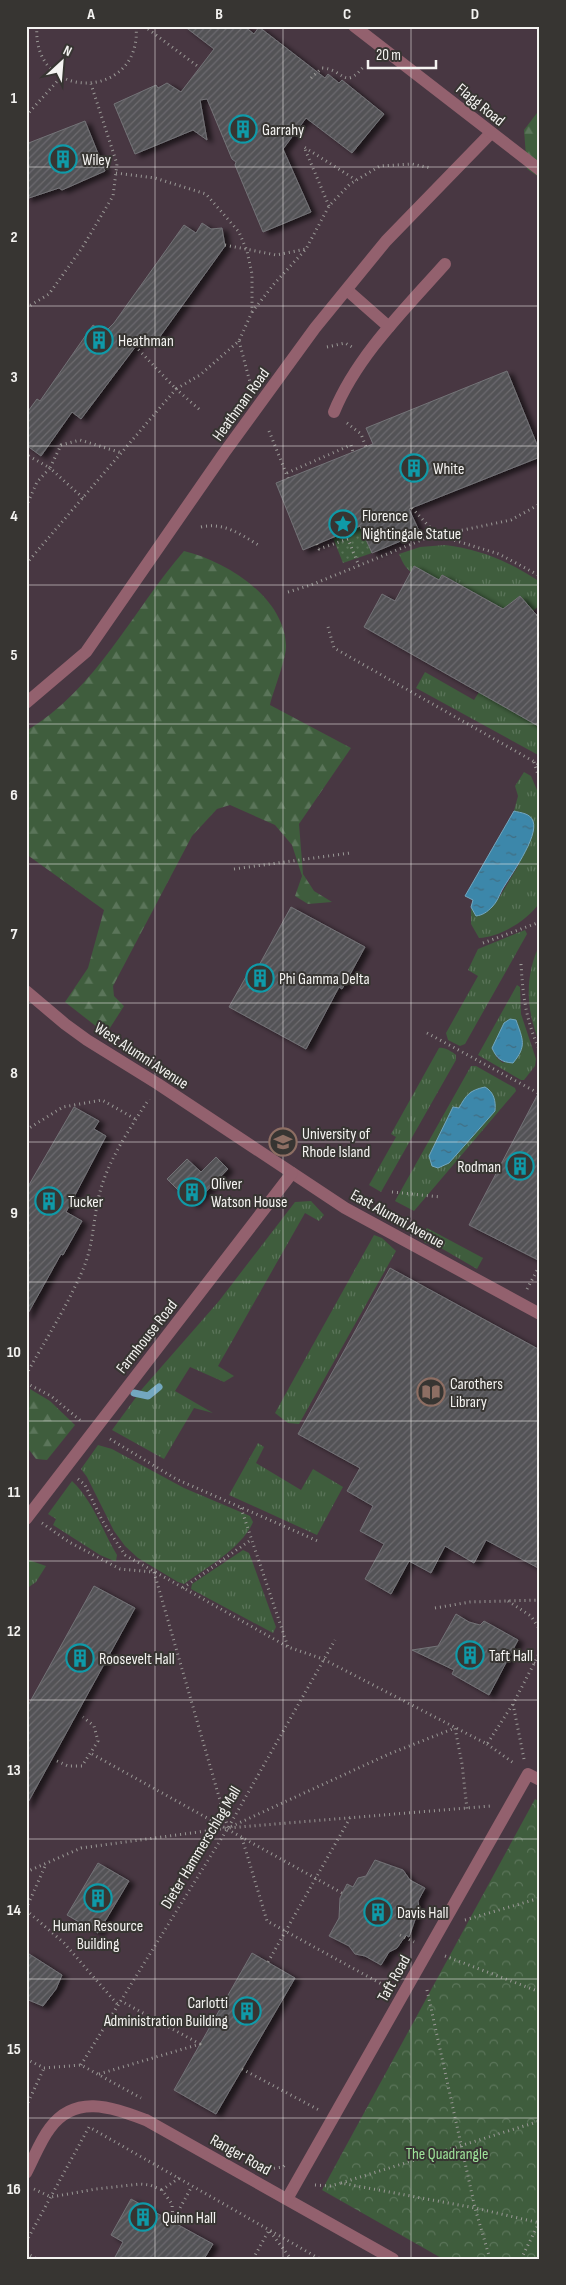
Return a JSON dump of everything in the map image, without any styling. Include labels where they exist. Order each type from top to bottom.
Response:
[{"type":"street","name":"Flagg Road","points":[[354,26],[540,170]]},
{"type":"street","name":"Heathman Road","points":[[26,703],[86,652],[224,453],[315,328],[386,241],[491,133]]},
{"type":"street","points":[[334,412],[343,389],[389,327],[445,264]]},
{"type":"street","points":[[346,290],[389,327]]},
{"type":"street","name":"West Alumni Avenue","points":[[26,991],[87,1040],[158,1084],[244,1142]]},
{"type":"street","name":"East Alumni Avenue","points":[[244,1142],[373,1224],[540,1314]]},
{"type":"street","name":"Farmhouse Road","points":[[26,1519],[292,1173]]},
{"type":"street","points":[[528,1774],[540,1780]]},
{"type":"street","name":"Taft Road","points":[[287,2199],[528,1774]]},
{"type":"street","name":"Ranger Road","points":[[26,2173],[50,2128],[65,2114],[82,2106],[109,2107],[146,2120],[394,2259]]},
{"type":"path","points":[[37,26],[36,38],[40,53],[48,67],[60,77],[75,83],[91,84],[108,80],[123,69],[133,55],[137,38],[136,26]]},
{"type":"path","points":[[144,26],[200,68]]},
{"type":"path","points":[[311,78],[322,68],[328,68],[342,77],[350,79],[356,76],[364,66]]},
{"type":"path","points":[[26,116],[60,77]]},
{"type":"path","points":[[26,308],[49,294],[82,248],[113,196],[117,164],[91,84]]},
{"type":"path","points":[[329,206],[304,147],[356,180]]},
{"type":"path","points":[[26,564],[176,389],[200,375],[239,340],[252,312],[274,284],[306,249],[329,206],[356,180],[380,166],[412,164],[431,168]]},
{"type":"path","points":[[116,173],[155,178],[206,194],[239,232],[247,251],[252,274],[252,312]]},
{"type":"path","points":[[225,245],[247,251],[276,255],[306,249]]},
{"type":"path","points":[[239,340],[251,386]]},
{"type":"path","points":[[137,348],[176,389],[200,410]]},
{"type":"path","points":[[334,412],[361,434],[366,447]]},
{"type":"path","points":[[269,431],[288,478]]},
{"type":"path","points":[[26,507],[37,482],[50,468],[61,446],[80,440],[122,453]]},
{"type":"path","points":[[287,473],[351,445],[353,452]]},
{"type":"path","points":[[27,455],[50,468],[83,498]]},
{"type":"path","points":[[288,592],[312,585],[437,535],[511,520],[540,504]]},
{"type":"path","points":[[412,508],[437,535],[499,554],[540,576]]},
{"type":"path","points":[[201,527],[212,525],[225,527],[260,546]]},
{"type":"path","points":[[317,544],[319,549],[348,539],[359,566]]},
{"type":"path","points":[[328,627],[334,648],[540,765]]},
{"type":"path","points":[[534,761],[540,780]]},
{"type":"path","points":[[234,869],[350,852]]},
{"type":"path","points":[[483,943],[540,922]]},
{"type":"path","points":[[521,964],[523,999],[529,1028],[540,1051]]},
{"type":"path","points":[[427,1033],[540,1094]]},
{"type":"path","points":[[26,1375],[84,1266],[93,1233],[97,1202],[111,1163],[158,1084]]},
{"type":"path","points":[[26,1130],[63,1107],[102,1100],[137,1120]]},
{"type":"path","points":[[392,1192],[440,1197]]},
{"type":"path","points":[[519,1303],[540,1265]]},
{"type":"path","points":[[26,1383],[51,1396],[95,1430],[176,1479],[320,1542]]},
{"type":"path","points":[[65,1467],[85,1485],[102,1520],[125,1555],[288,1647],[323,1659],[487,1744],[528,1774]]},
{"type":"path","points":[[241,1507],[288,1647]]},
{"type":"path","points":[[42,1523],[69,1542],[120,1569],[154,1572]]},
{"type":"path","points":[[183,1588],[252,1539]]},
{"type":"path","points":[[154,1572],[228,1828]]},
{"type":"path","points":[[435,1608],[470,1602],[540,1600]]},
{"type":"path","points":[[508,1601],[531,1616],[540,1630]]},
{"type":"path","name":"Dieter Hammerschlag Mall","points":[[81,2065],[228,1828],[335,1640]]},
{"type":"path","points":[[487,1744],[513,1704],[540,1652]]},
{"type":"path","points":[[534,1663],[540,1666]]},
{"type":"path","points":[[513,1704],[528,1774]]},
{"type":"path","points":[[57,1761],[68,1766],[82,1766],[92,1754],[98,1741],[94,1726],[84,1717]]},
{"type":"path","points":[[228,1828],[389,1754],[455,1728]]},
{"type":"path","points":[[455,1728],[468,1808]]},
{"type":"path","points":[[92,1754],[342,1893]]},
{"type":"path","points":[[26,1872],[81,1848],[228,1828],[511,1803]]},
{"type":"path","points":[[268,1962],[350,1818]]},
{"type":"path","points":[[242,1837],[267,1921],[402,1996]]},
{"type":"path","points":[[47,1863],[26,1909],[64,1943],[118,2005]]},
{"type":"path","points":[[440,1928],[540,1898]]},
{"type":"path","points":[[428,1950],[540,1992]]},
{"type":"path","points":[[420,1963],[475,2208],[490,2259]]},
{"type":"path","points":[[98,2074],[200,2044],[121,2001]]},
{"type":"path","points":[[26,2059],[44,2068],[26,2107]]},
{"type":"path","points":[[242,2068],[319,2110],[315,2118]]},
{"type":"path","points":[[295,2184],[330,2186],[540,2121]]},
{"type":"path","points":[[26,2242],[88,2127],[320,2259]]},
{"type":"path","points":[[268,2169],[283,2167],[289,2160]]},
{"type":"path","points":[[162,2190],[179,2178]]},
{"type":"path","points":[[341,2183],[475,2208],[540,2223],[521,2259]]},
{"type":"path","points":[[34,2189],[51,2197],[96,2188],[140,2184],[150,2185],[162,2190],[172,2204],[173,2220],[192,2186]]},
{"type":"path","points":[[253,2259],[269,2230]]},
{"type":"path","points":[[269,2230],[291,2259]]},
{"type":"path","points":[[26,2253],[37,2259]]},
{"type":"shaded area","name":"University of Rhode Island","points":[[26,26],[540,26],[540,2259],[26,2259]]},
{"type":"green space","points":[[540,109],[540,178],[527,169],[524,130]]},
{"type":"green space","points":[[345,493],[372,553],[343,563],[319,503]]},
{"type":"green space","points":[[445,545],[483,553],[529,575],[540,582],[540,605],[533,611],[520,596],[503,609],[443,575],[439,580],[410,571],[399,554],[420,547]]},
{"type":"green space","points":[[184,551],[217,563],[234,572],[264,597],[275,611],[283,628],[286,650],[270,705],[351,748],[299,824],[303,874],[314,891],[332,902],[308,904],[295,896],[302,876],[292,845],[275,825],[230,805],[217,809],[192,836],[113,986],[114,996],[124,1006],[108,1031],[97,1027],[65,1002],[88,968],[104,910],[26,854],[26,731],[51,714],[73,694],[112,648],[165,574]]},
{"type":"green space","points":[[425,672],[474,700],[479,692],[540,727],[540,756],[416,688]]},
{"type":"green space","points":[[524,772],[531,776],[540,797],[540,902],[521,921],[505,931],[479,938],[471,924],[471,907],[476,916],[499,898],[532,837],[527,814],[514,811],[518,796],[515,786]]},
{"type":"green space","points":[[525,930],[527,934],[465,1044],[460,1046],[448,1040],[446,1033],[478,976],[468,970],[478,949]]},
{"type":"green space","points":[[540,944],[540,1044],[532,1019],[529,981],[531,968]]},
{"type":"green space","points":[[517,985],[520,987],[521,1014],[536,1059],[535,1066],[524,1080],[521,1080],[478,1055]],"holes":[[[516,1020],[523,1044],[503,1063],[497,1058],[492,1048]]]},
{"type":"green space","points":[[439,1048],[446,1049],[456,1055],[456,1060],[381,1192],[369,1185],[396,1137],[391,1134]]},
{"type":"green space","points":[[471,1066],[476,1066],[515,1088],[516,1091],[414,1211],[395,1201]],"holes":[[[453,1107],[459,1108],[429,1156]]]},
{"type":"green space","points":[[311,1201],[324,1215],[319,1221],[305,1213],[218,1366],[234,1376],[224,1382],[190,1367],[175,1391],[213,1413],[194,1408],[164,1459],[112,1430],[142,1389],[219,1301],[295,1202]]},
{"type":"green space","points":[[427,1228],[483,1258],[477,1269],[434,1244],[425,1243],[422,1238]]},
{"type":"green space","points":[[374,1235],[382,1238],[396,1251],[299,1424],[288,1423],[275,1413]]},
{"type":"green space","points":[[30,1389],[50,1401],[75,1425],[47,1460],[36,1459],[27,1447]]},
{"type":"green space","points":[[258,1443],[264,1447],[256,1463],[301,1490],[313,1469],[343,1487],[317,1535],[229,1495]]},
{"type":"green space","points":[[98,1445],[112,1449],[184,1488],[250,1516],[253,1522],[241,1540],[223,1556],[184,1584],[178,1582],[138,1558],[125,1546],[114,1531],[87,1477],[81,1469]]},
{"type":"green space","points":[[72,1481],[86,1497],[97,1516],[117,1555],[116,1561],[100,1555],[53,1525],[56,1519],[48,1514]]},
{"type":"green space","points":[[243,1550],[249,1553],[276,1627],[273,1633],[191,1589],[192,1584]]},
{"type":"green space","points":[[26,1559],[46,1566],[36,1582],[26,1589]]},
{"type":"green space","name":"The Quadrangle","points":[[535,1799],[540,1802],[540,2259],[443,2259],[322,2190]]},
{"type":"water","points":[[514,811],[532,818],[534,828],[532,837],[495,903],[487,912],[476,916],[471,907],[473,900],[465,896]]},
{"type":"water","points":[[510,1019],[516,1020],[522,1043],[520,1052],[513,1063],[500,1059],[492,1048],[504,1023]]},
{"type":"water","points":[[485,1087],[491,1091],[494,1097],[495,1111],[449,1163],[438,1168],[432,1166],[429,1156],[453,1107],[459,1108],[469,1094]]},
{"type":"building","name":"Garrahy","points":[[184,26],[244,26],[254,34],[259,27],[325,78],[328,74],[339,83],[342,80],[384,114],[352,153],[306,118],[283,149],[311,212],[263,232],[235,165],[236,162],[232,159],[207,99],[200,100],[207,140],[193,130],[135,154],[114,104],[156,85],[158,88],[167,83],[181,92],[214,49]]},
{"type":"building","name":"Wiley","points":[[85,121],[105,171],[62,190],[59,188],[26,199],[26,144]]},
{"type":"building","name":"Heathman","points":[[202,223],[211,229],[222,228],[225,246],[156,342],[145,334],[81,419],[72,412],[41,456],[26,445],[26,414],[37,399],[40,401],[93,325],[104,333],[114,323],[184,225],[196,233]]},
{"type":"building","name":"White","points":[[507,371],[540,452],[540,457],[409,509],[420,533],[372,553],[360,526],[303,550],[276,483],[373,444],[366,428]]},
{"type":"building","points":[[414,566],[439,580],[442,575],[503,609],[520,596],[540,619],[540,727],[364,627],[382,594],[395,601]]},
{"type":"building","name":"Phi Gamma Delta","points":[[291,907],[365,947],[342,989],[339,987],[306,1049],[229,1007],[252,966],[257,969]]},
{"type":"building","name":"Rodman","points":[[540,1090],[540,1261],[469,1225]]},
{"type":"building","name":"Tucker","points":[[74,1107],[99,1121],[94,1129],[106,1136],[66,1212],[82,1221],[63,1255],[61,1254],[26,1317],[26,1190]]},
{"type":"building","name":"Oliver Watson House","points":[[216,1157],[228,1169],[193,1205],[167,1179],[187,1159],[201,1172]]},
{"type":"building","name":"Carothers Library","points":[[390,1268],[540,1350],[540,1569],[486,1540],[474,1563],[445,1546],[431,1573],[409,1561],[391,1594],[365,1579],[384,1544],[360,1531],[373,1506],[347,1491],[360,1468],[298,1434]]},
{"type":"building","name":"Roosevelt Hall","points":[[94,1586],[135,1608],[26,1806],[26,1709]]},
{"type":"building","name":"Taft Hall","points":[[456,1614],[469,1622],[480,1625],[484,1621],[518,1640],[489,1695],[452,1674],[454,1670],[412,1650],[438,1646]]},
{"type":"building","name":"Davis Hall","points":[[375,1860],[403,1870],[410,1880],[425,1888],[418,1901],[419,1908],[409,1937],[406,1935],[397,1948],[389,1952],[381,1965],[365,1956],[355,1954],[349,1946],[329,1936],[339,1918],[340,1898],[347,1884],[353,1887],[358,1878],[366,1876]]},
{"type":"building","name":"Human Resource Building","points":[[98,1863],[129,1881],[98,1933],[67,1915]]},
{"type":"building","points":[[26,1952],[62,1975],[56,1989],[43,2006],[26,1999]]},
{"type":"building","name":"Carlotti Administration Building","points":[[252,1953],[295,1978],[216,2114],[174,2090]]},
{"type":"building","name":"Quinn Hall","points":[[131,2199],[213,2244],[204,2259],[114,2259],[123,2242],[111,2235]]},
{"type":"waterway","points":[[134,1393],[148,1396],[159,1387]]},
{"type":"place","name":"Garrahy","points":[[243,129]]},
{"type":"place","name":"Wiley","points":[[63,159]]},
{"type":"place","name":"Heathman","points":[[99,340]]},
{"type":"place","name":"White","points":[[414,468]]},
{"type":"place","name":"Florence Nightingale Statue","points":[[343,524]]},
{"type":"place","name":"Phi Gamma Delta","points":[[260,978]]},
{"type":"place","name":"University of Rhode Island","points":[[283,1142]]},
{"type":"place","name":"Rodman","points":[[520,1166]]},
{"type":"place","name":"Oliver Watson House","points":[[192,1192]]},
{"type":"place","name":"Tucker","points":[[49,1201]]},
{"type":"place","name":"Carothers Library","points":[[431,1392]]},
{"type":"place","name":"Taft Hall","points":[[470,1655]]},
{"type":"place","name":"Roosevelt Hall","points":[[80,1658]]},
{"type":"place","name":"Human Resource Building","points":[[98,1898]]},
{"type":"place","name":"Davis Hall","points":[[378,1912]]},
{"type":"place","name":"Carlotti Administration Building","points":[[247,2011]]},
{"type":"place","name":"Quinn Hall","points":[[143,2217]]}]
